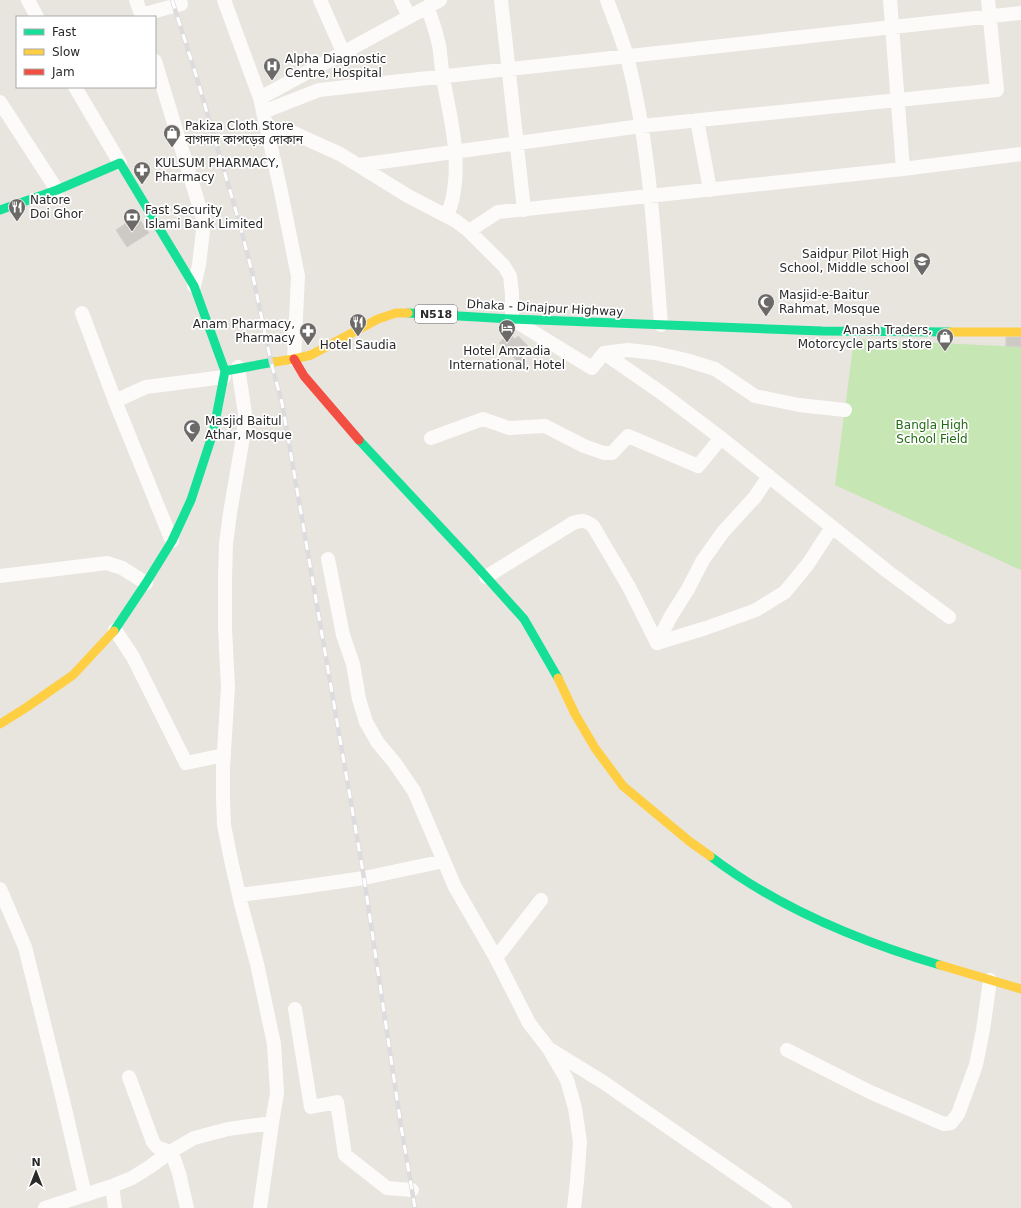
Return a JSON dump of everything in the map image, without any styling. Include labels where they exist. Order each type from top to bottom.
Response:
[{"type":"main road","points":[[0,210],[57,190],[120,163],[194,286],[229,372],[213,433],[191,500],[172,541],[146,583],[115,630],[73,675],[0,724]]},
{"type":"main road","name":"Dhaka - Dinajpur Highway","points":[[229,372],[294,359],[311,354],[378,319],[396,313],[822,331],[1021,332]]},
{"type":"main road","points":[[294,359],[304,376],[364,446],[466,554],[524,619],[556,673],[575,714],[595,748],[623,786],[689,841],[728,870],[779,901],[846,933],[906,955],[1021,989]]},
{"type":"street","points":[[28,0],[36,16]]},
{"type":"street","points":[[136,0],[141,16],[181,4]]},
{"type":"street","points":[[224,0],[260,98],[298,276],[294,359]]},
{"type":"street","points":[[320,0],[343,52]]},
{"type":"street","points":[[401,0],[409,16]]},
{"type":"street","points":[[260,98],[440,0]]},
{"type":"street","points":[[501,0],[524,210]]},
{"type":"street","points":[[607,0],[627,56],[641,126],[651,196],[660,325]]},
{"type":"street","points":[[890,0],[903,169]]},
{"type":"street","points":[[359,165],[641,126],[996,90],[988,0]]},
{"type":"street","points":[[427,7],[434,25],[439,46],[452,124],[455,152],[453,195],[447,216]]},
{"type":"street","points":[[263,112],[319,90],[1021,13]]},
{"type":"street","points":[[156,64],[204,222],[199,265],[194,286]]},
{"type":"street","points":[[76,88],[120,163]]},
{"type":"street","points":[[0,102],[57,190]]},
{"type":"street","points":[[697,120],[710,190]]},
{"type":"street","points":[[267,128],[289,131],[340,154],[408,196],[456,221],[469,231],[504,266],[510,276],[512,319],[592,368],[604,353],[628,350],[655,353],[686,360],[715,369],[755,396],[798,405],[845,410]]},
{"type":"street","points":[[469,231],[498,212],[903,169],[1021,154]]},
{"type":"street","points":[[82,313],[115,400],[172,541]]},
{"type":"street","points":[[604,353],[663,394],[721,438],[887,571],[949,617]]},
{"type":"street","points":[[115,400],[146,387],[229,372],[245,414],[243,437],[226,544],[225,629],[228,687],[223,798],[224,824],[274,1044],[277,1093],[260,1208]]},
{"type":"street","points":[[431,438],[483,419],[510,428],[546,426],[584,446],[604,453],[612,453],[628,436],[698,466],[721,438]]},
{"type":"street","points":[[656,643],[688,589],[703,560],[723,532],[755,497],[769,476]]},
{"type":"street","points":[[486,577],[573,523],[580,520],[586,521],[593,526],[629,587],[656,643]]},
{"type":"street","points":[[656,643],[706,628],[756,610],[785,592],[808,564],[832,527]]},
{"type":"street","points":[[328,559],[343,635],[353,664],[359,698],[366,722],[378,743],[394,762],[414,791],[455,887],[496,958],[529,1023],[549,1049],[567,1080],[576,1108],[580,1142],[574,1208]]},
{"type":"street","points":[[0,576],[107,563],[122,568],[146,583]]},
{"type":"street","points":[[115,630],[133,657],[186,763],[224,755]]},
{"type":"street","points":[[239,895],[364,878],[444,861]]},
{"type":"street","points":[[0,889],[25,947],[85,1195]]},
{"type":"street","points":[[496,958],[541,900]]},
{"type":"street","points":[[787,1050],[876,1095],[944,1124],[951,1122],[958,1114],[976,1065],[983,1030],[990,980]]},
{"type":"street","points":[[295,1009],[312,1106],[337,1102],[345,1155],[388,1188],[412,1190]]},
{"type":"street","points":[[549,1049],[603,1082],[785,1208]]},
{"type":"street","points":[[129,1077],[153,1142],[157,1147],[170,1152],[174,1159],[179,1173],[187,1208]]},
{"type":"street","points":[[45,1208],[132,1178],[170,1152],[194,1138],[228,1129],[272,1123]]},
{"type":"street","points":[[112,1186],[115,1208]]},
{"type":"green space","name":"Bangla High School Field","points":[[854,339],[1021,347],[1021,570],[835,485]]},
{"type":"building","name":"Fast Security Islami Bank Limited","points":[[137,216],[149,233],[127,247],[116,230]]},
{"type":"building","points":[[509,333],[515,339],[518,336],[528,346],[520,354],[526,360],[521,365],[499,343]]},
{"type":"building","points":[[1006,337],[1021,337],[1021,347],[1006,346]]},
{"type":"railway","points":[[172,0],[196,75],[240,225],[252,272],[271,362],[282,403],[364,878],[401,1126],[415,1208]]},
{"type":"traffic: fast","points":[[0,210],[57,190],[120,163],[194,286],[225,371],[274,362]]},
{"type":"traffic: fast","points":[[408,313],[512,319],[822,331],[950,332]]},
{"type":"traffic: fast","points":[[114,631],[172,541],[191,500],[213,433],[225,371]]},
{"type":"traffic: fast","points":[[359,440],[524,619],[558,678]]},
{"type":"traffic: fast","points":[[710,856],[763,892],[820,921],[849,934],[909,956],[940,965]]},
{"type":"traffic: slow","points":[[274,362],[311,355],[378,319],[396,313],[408,313]]},
{"type":"traffic: slow","points":[[950,332],[1021,332]]},
{"type":"traffic: slow","points":[[0,724],[73,675],[114,631]]},
{"type":"traffic: slow","points":[[558,678],[575,714],[595,748],[623,786],[689,841],[710,856]]},
{"type":"traffic: slow","points":[[940,965],[1021,989]]},
{"type":"traffic: jam","points":[[294,359],[304,376],[359,440]]},
{"type":"place","name":"Alpha Diagnostic Centre, Hospital","points":[[272,81]]},
{"type":"place","name":"Pakiza Cloth Store বাগদাদ কাপড়ের দোকান","points":[[172,148]]},
{"type":"place","name":"KULSUM PHARMACY, Pharmacy","points":[[142,185]]},
{"type":"place","name":"Natore Doi Ghor","points":[[17,222]]},
{"type":"place","name":"Fast Security Islami Bank Limited","points":[[132,232]]},
{"type":"place","name":"Saidpur Pilot High School, Middle school","points":[[922,276]]},
{"type":"place","name":"Masjid-e-Baitur Rahmat, Mosque","points":[[766,317]]},
{"type":"place","name":"Hotel Saudia","points":[[358,337]]},
{"type":"place","name":"Hotel Amzadia International, Hotel","points":[[507,343]]},
{"type":"place","name":"Anam Pharmacy, Pharmacy","points":[[308,346]]},
{"type":"place","name":"Anash Traders, Motorcycle parts store","points":[[945,352]]},
{"type":"place","name":"Masjid Baitul Athar, Mosque","points":[[192,443]]}]
